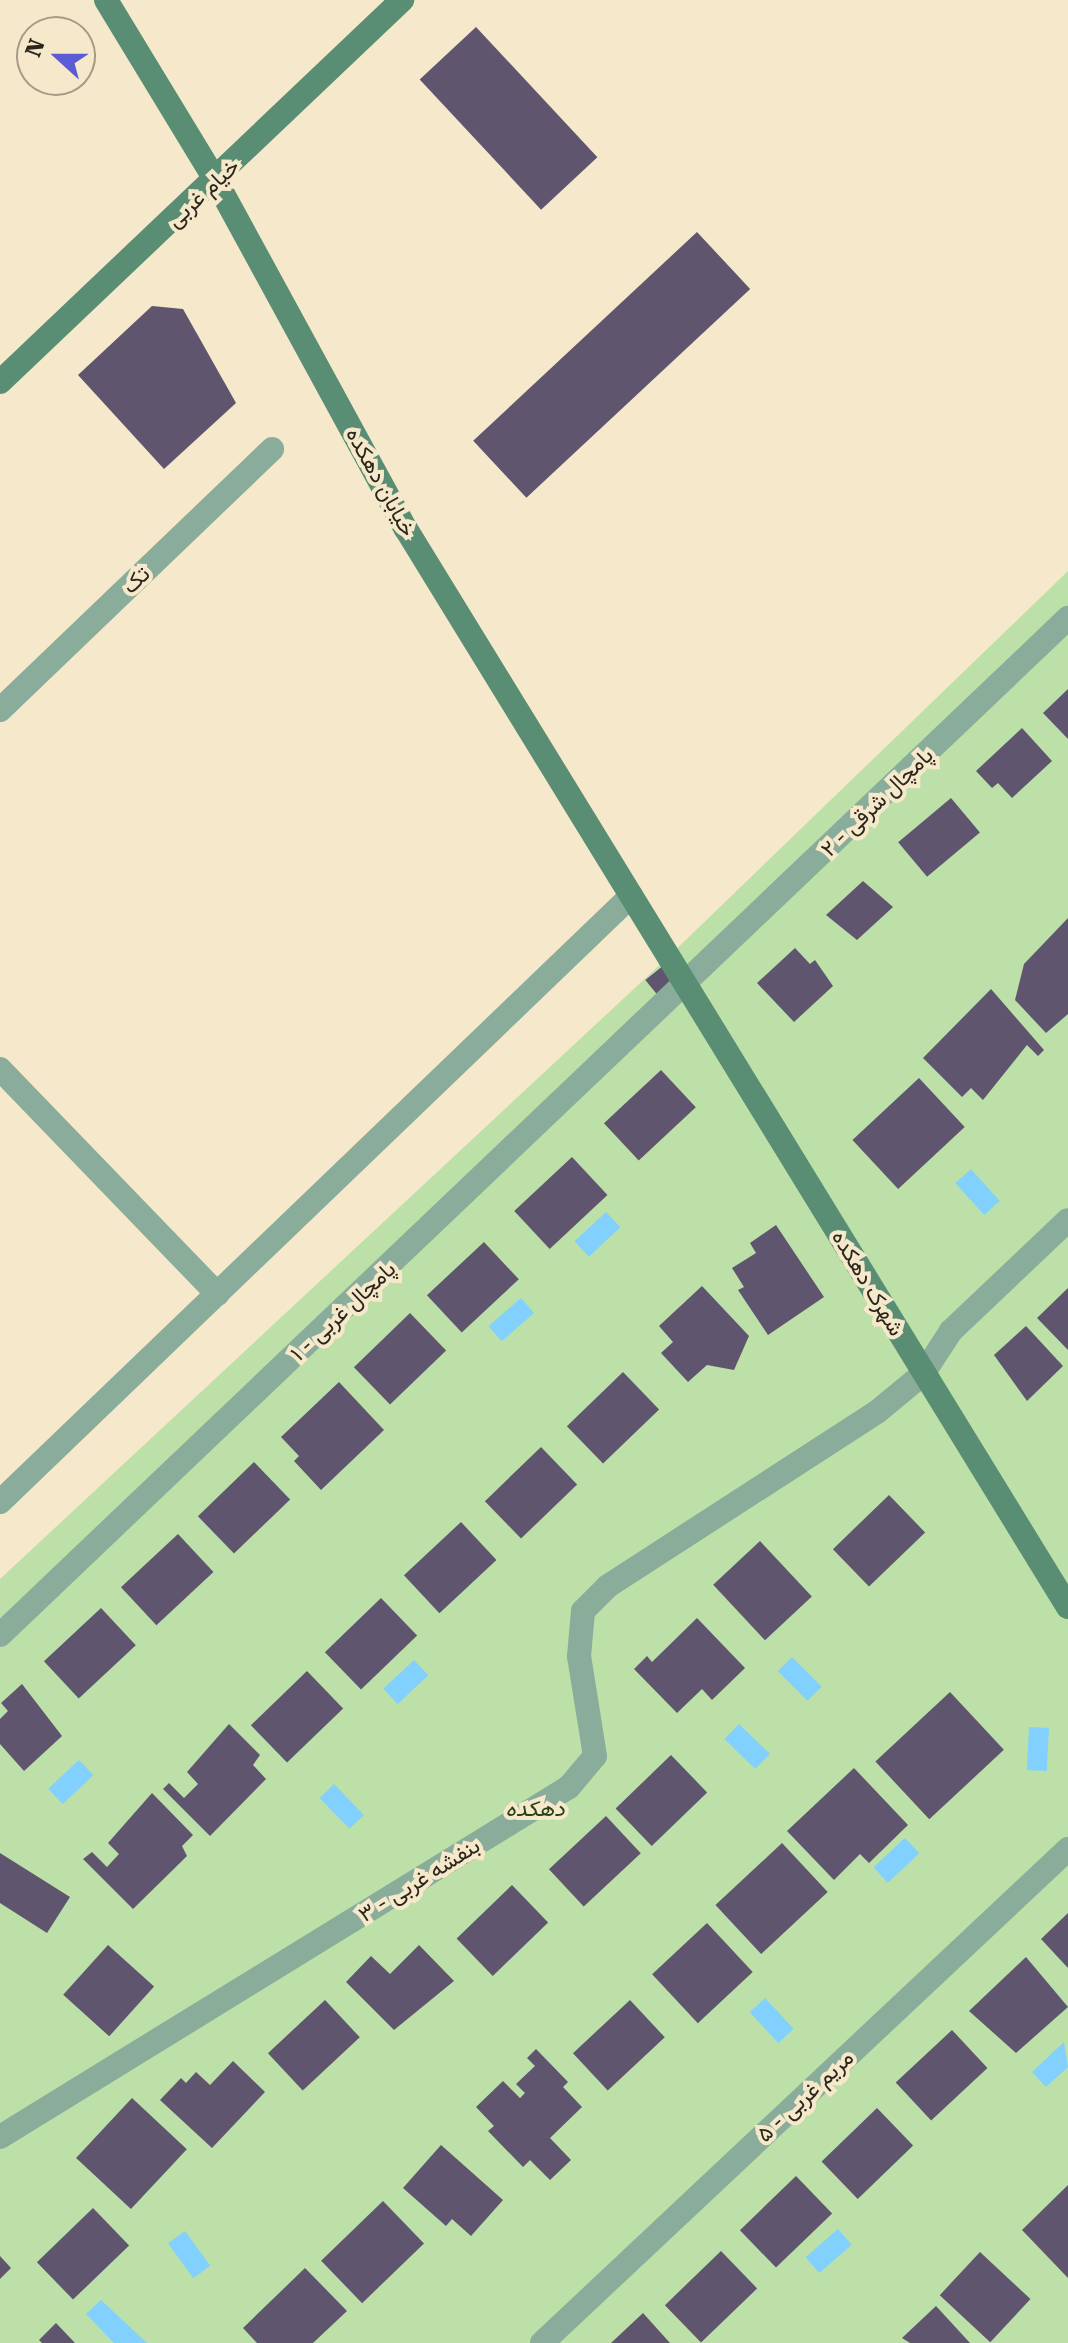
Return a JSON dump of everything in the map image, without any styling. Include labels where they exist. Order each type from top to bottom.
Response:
[{"type":"street","name":"خیابان دهکده","points":[[106,0],[216,181],[406,529],[631,896],[666,959]]},
{"type":"street","name":"خیام غربی","points":[[0,382],[216,181],[402,0]]},
{"type":"street","name":"تک","points":[[0,710],[272,449]]},
{"type":"street","name":"پامچال شرقی - ۲","points":[[686,986],[1068,618]]},
{"type":"street","points":[[0,1502],[631,896]]},
{"type":"street","name":"شهرک دهکده","points":[[666,959],[686,986],[1068,1607]]},
{"type":"street","name":"پامچال غربی - ۱","points":[[0,1635],[686,986]]},
{"type":"street","points":[[0,1069],[217,1294]]},
{"type":"street","name":"بنفشه غربی - ۳","points":[[0,2137],[569,1787],[595,1756],[579,1656],[583,1611],[608,1586],[877,1412],[923,1374],[951,1331],[1068,1220]]},
{"type":"street","name":"مریم غربی - ۵","points":[[542,2343],[1068,1849]]},
{"type":"green space","name":"دهکده","points":[[1068,571],[1068,2343],[0,2343],[0,1579],[666,959]]},
{"type":"water","points":[[971,1169],[1000,1201],[984,1215],[955,1183]]},
{"type":"water","points":[[606,1212],[620,1227],[589,1257],[575,1241]]},
{"type":"water","points":[[521,1298],[534,1313],[502,1341],[489,1326]]},
{"type":"water","points":[[792,1657],[822,1687],[808,1701],[778,1671]]},
{"type":"water","points":[[414,1660],[428,1675],[398,1704],[383,1689]]},
{"type":"water","points":[[739,1724],[770,1754],[755,1769],[724,1739]]},
{"type":"water","points":[[1029,1727],[1049,1728],[1047,1771],[1027,1770]]},
{"type":"water","points":[[79,1760],[93,1775],[63,1804],[48,1789]]},
{"type":"water","points":[[334,1784],[364,1815],[349,1829],[320,1798]]},
{"type":"water","points":[[905,1838],[919,1853],[888,1883],[874,1867]]},
{"type":"water","points":[[765,1998],[794,2029],[778,2043],[750,2012]]},
{"type":"water","points":[[1064,2042],[1068,2067],[1046,2087],[1032,2072]]},
{"type":"water","points":[[838,2229],[852,2245],[819,2273],[806,2257]]},
{"type":"water","points":[[185,2231],[210,2266],[193,2278],[168,2243]]},
{"type":"water","points":[[101,2300],[147,2343],[114,2343],[86,2314]]},
{"type":"building","points":[[476,27],[597,157],[541,210],[420,80]]},
{"type":"building","points":[[697,232],[750,289],[526,498],[473,441]]},
{"type":"building","points":[[152,306],[183,309],[236,403],[164,469],[78,375]]},
{"type":"building","points":[[1068,689],[1068,739],[1043,713]]},
{"type":"building","points":[[1022,728],[1052,761],[1012,798],[998,783],[992,788],[976,771]]},
{"type":"building","points":[[951,798],[980,832],[927,877],[898,842]]},
{"type":"building","points":[[863,881],[893,907],[857,940],[826,915]]},
{"type":"building","points":[[1068,918],[1068,1014],[1046,1033],[1015,1000],[1024,964]]},
{"type":"building","points":[[795,948],[810,964],[815,960],[833,986],[794,1022],[757,983]]},
{"type":"building","points":[[664,965],[680,985],[662,1000],[645,980]]},
{"type":"building","points":[[991,989],[1044,1050],[1038,1056],[1027,1045],[983,1100],[971,1088],[962,1097],[923,1058]]},
{"type":"building","points":[[661,1070],[696,1107],[639,1160],[604,1123]]},
{"type":"building","points":[[919,1078],[965,1127],[898,1189],[852,1140]]},
{"type":"building","points":[[572,1157],[607,1195],[550,1249],[514,1211]]},
{"type":"building","points":[[776,1225],[824,1297],[768,1335],[738,1290],[744,1287],[732,1268],[756,1253],[750,1243]]},
{"type":"building","points":[[484,1242],[519,1279],[462,1332],[427,1295]]},
{"type":"building","points":[[702,1286],[749,1336],[734,1370],[707,1365],[688,1382],[661,1353],[673,1342],[659,1326]]},
{"type":"building","points":[[1068,1288],[1068,1350],[1037,1318]]},
{"type":"building","points":[[410,1313],[446,1350],[390,1405],[354,1367]]},
{"type":"building","points":[[1026,1326],[1063,1366],[1027,1401],[994,1355]]},
{"type":"building","points":[[623,1372],[659,1409],[603,1464],[567,1426]]},
{"type":"building","points":[[339,1382],[384,1430],[321,1490],[294,1461],[299,1456],[281,1437]]},
{"type":"building","points":[[541,1447],[577,1484],[521,1539],[485,1501]]},
{"type":"building","points":[[254,1462],[290,1499],[234,1554],[198,1516]]},
{"type":"building","points":[[889,1495],[925,1532],[869,1587],[833,1549]]},
{"type":"building","points":[[461,1522],[496,1560],[439,1613],[404,1575]]},
{"type":"building","points":[[178,1534],[213,1572],[156,1625],[121,1587]]},
{"type":"building","points":[[760,1541],[812,1597],[765,1640],[713,1585]]},
{"type":"building","points":[[381,1598],[417,1635],[361,1690],[325,1652]]},
{"type":"building","points":[[101,1608],[136,1645],[79,1698],[44,1661]]},
{"type":"building","points":[[697,1618],[745,1668],[712,1700],[702,1689],[677,1713],[634,1669],[647,1656],[652,1662]]},
{"type":"building","points":[[307,1671],[343,1708],[287,1763],[251,1725]]},
{"type":"building","points":[[22,1684],[62,1736],[24,1771],[0,1744],[0,1719],[8,1711],[1,1703]]},
{"type":"building","points":[[950,1692],[1004,1750],[929,1819],[875,1762]]},
{"type":"building","points":[[229,1724],[260,1755],[253,1765],[266,1779],[210,1836],[163,1789],[169,1783],[184,1798],[198,1784],[187,1772]]},
{"type":"building","points":[[671,1755],[707,1792],[652,1846],[616,1808]]},
{"type":"building","points":[[854,1768],[908,1825],[869,1863],[860,1854],[834,1880],[787,1831]]},
{"type":"building","points":[[152,1793],[193,1835],[182,1846],[187,1856],[133,1909],[83,1859],[92,1852],[107,1867],[119,1854],[108,1843]]},
{"type":"building","points":[[606,1816],[641,1853],[584,1906],[549,1869]]},
{"type":"building","points":[[782,1843],[828,1892],[761,1954],[715,1905]]},
{"type":"building","points":[[0,1853],[70,1897],[47,1933],[0,1903]]},
{"type":"building","points":[[512,1885],[548,1922],[493,1976],[457,1938]]},
{"type":"building","points":[[1068,1913],[1068,1968],[1041,1939]]},
{"type":"building","points":[[707,1923],[753,1972],[698,2023],[652,1974]]},
{"type":"building","points":[[108,1945],[154,1986],[109,2036],[63,1995]]},
{"type":"building","points":[[419,1945],[454,1981],[394,2030],[346,1982],[371,1956],[390,1974]]},
{"type":"building","points":[[1026,1957],[1068,2007],[1016,2053],[969,2011]]},
{"type":"building","points":[[325,2000],[360,2037],[303,2090],[268,2053]]},
{"type":"building","points":[[630,2000],[665,2037],[608,2090],[573,2053]]},
{"type":"building","points":[[952,2030],[987,2068],[931,2121],[896,2083]]},
{"type":"building","points":[[536,2049],[568,2082],[563,2087],[582,2107],[550,2138],[571,2160],[550,2180],[530,2160],[523,2167],[488,2131],[494,2126],[476,2107],[503,2081],[520,2098],[525,2093],[516,2084],[535,2066],[527,2058]]},
{"type":"building","points":[[233,2061],[265,2092],[212,2148],[160,2100],[181,2078],[186,2083],[196,2072],[210,2085]]},
{"type":"building","points":[[132,2098],[187,2149],[131,2209],[76,2158]]},
{"type":"building","points":[[877,2108],[913,2145],[858,2199],[822,2161]]},
{"type":"building","points":[[441,2145],[503,2200],[471,2236],[452,2219],[446,2226],[403,2188]]},
{"type":"building","points":[[796,2176],[832,2213],[776,2268],[740,2230]]},
{"type":"building","points":[[1068,2185],[1068,2278],[1022,2230]]},
{"type":"building","points":[[383,2201],[424,2243],[362,2303],[321,2261]]},
{"type":"building","points":[[93,2208],[129,2245],[73,2300],[37,2262]]},
{"type":"building","points":[[721,2251],[757,2288],[701,2343],[665,2305]]},
{"type":"building","points":[[980,2252],[1030,2299],[990,2342],[940,2295]]},
{"type":"building","points":[[0,2256],[11,2268],[0,2279]]},
{"type":"building","points":[[305,2268],[347,2311],[313,2343],[257,2343],[243,2328]]},
{"type":"building","points":[[936,2306],[970,2343],[910,2343],[902,2338]]},
{"type":"building","points":[[643,2313],[670,2343],[611,2343]]},
{"type":"building","points":[[56,2323],[75,2343],[42,2343],[39,2340]]}]
